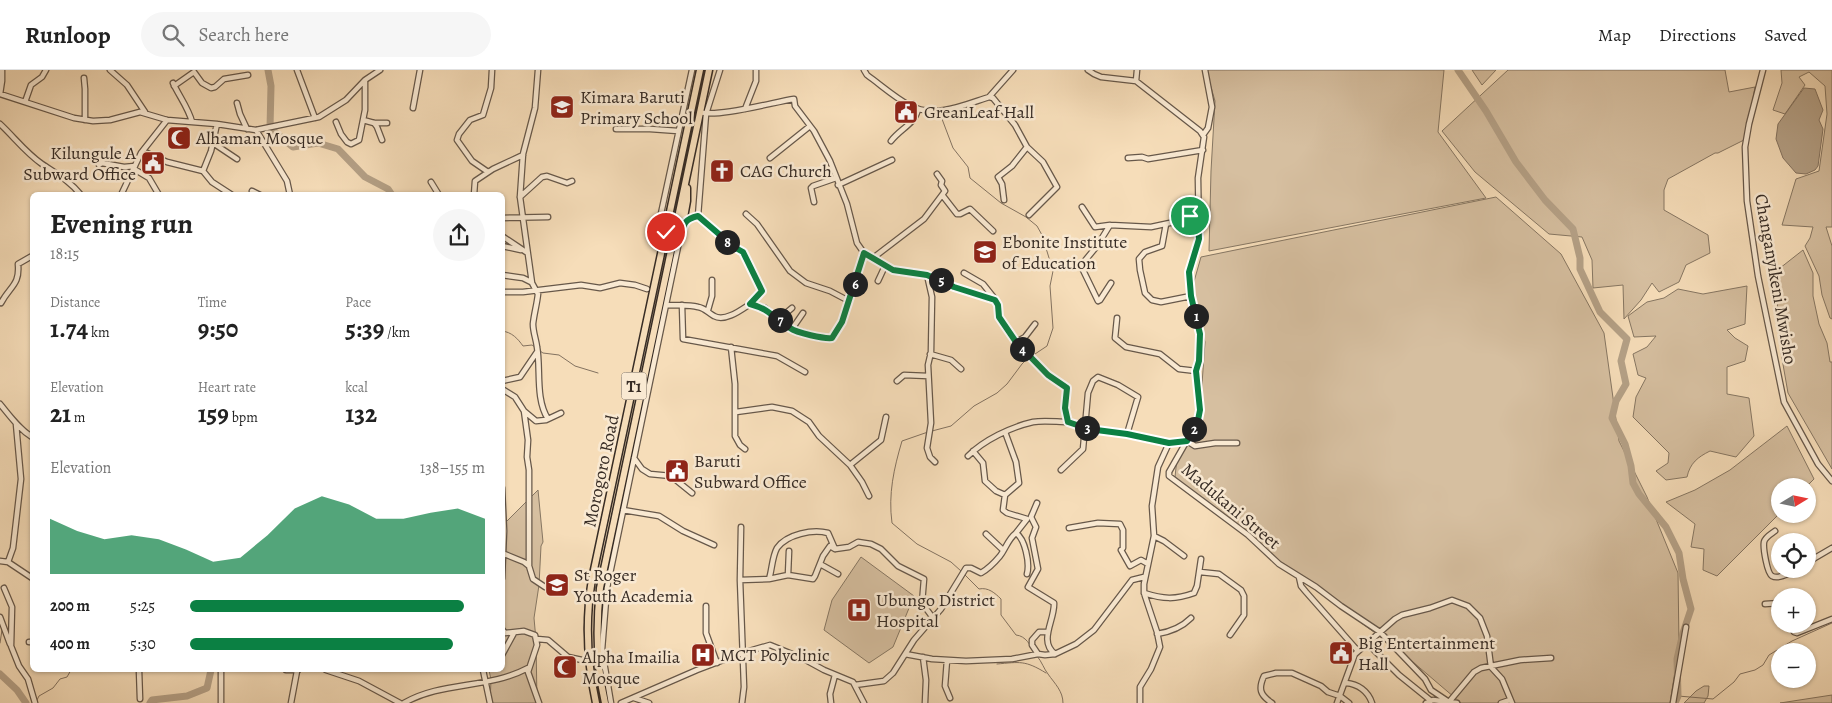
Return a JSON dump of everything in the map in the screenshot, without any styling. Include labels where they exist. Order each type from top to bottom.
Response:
[{"type":"highway","name":"Morogoro Road","points":[[596,703],[586,636],[589,594],[700,70]]},
{"type":"highway","name":"Morogoro Road","points":[[605,703],[600,676],[597,641],[600,588],[678,234],[686,177],[703,113],[709,70]]},
{"type":"highway","points":[[684,223],[687,201],[686,177]]},
{"type":"street","points":[[2,70],[0,94],[85,120],[103,122],[136,112],[144,112],[167,120],[217,124],[256,130],[314,118],[346,100],[365,80],[378,71]]},
{"type":"street","points":[[25,102],[31,85],[42,77],[46,70]]},
{"type":"street","points":[[110,70],[127,85],[144,112]]},
{"type":"street","points":[[297,70],[314,118]]},
{"type":"street","points":[[413,108],[420,70]]},
{"type":"street","points":[[488,172],[472,161],[457,140],[459,134],[470,120],[483,115],[490,88],[492,70]]},
{"type":"street","points":[[532,284],[526,252],[520,197],[523,155],[535,108],[538,70]]},
{"type":"street","points":[[678,234],[657,232],[692,70]]},
{"type":"street","points":[[698,216],[703,113],[720,70]]},
{"type":"street","points":[[745,109],[756,80],[756,70]]},
{"type":"street","points":[[864,70],[867,75],[900,99],[918,109],[927,110],[949,109],[989,97],[1014,70]]},
{"type":"street","points":[[1088,70],[1102,77],[1136,81],[1203,135]]},
{"type":"street","points":[[1136,81],[1137,70]]},
{"type":"street","name":"Madukani Street","points":[[1205,70],[1210,85],[1212,108],[1208,128],[1203,135],[1203,150],[1198,178],[1199,239],[1189,272],[1191,296],[1200,334],[1199,361],[1196,371],[1200,410],[1198,420],[1169,474],[1181,487],[1248,535],[1279,564],[1316,586],[1341,606],[1380,632],[1425,679],[1431,690],[1449,702]]},
{"type":"street","name":"Changanyikeni Mwisho","points":[[1763,70],[1749,124],[1746,147],[1747,201],[1758,276],[1784,402],[1818,464],[1832,481]]},
{"type":"street","points":[[192,122],[190,114],[186,110],[174,84],[194,71],[202,83],[211,88],[224,79],[248,76]]},
{"type":"street","points":[[84,78],[85,120]]},
{"type":"street","points":[[336,122],[347,142],[351,144],[359,140],[365,110],[365,80]]},
{"type":"street","points":[[989,97],[992,98],[1015,125],[1027,146],[1042,162],[1058,187],[1030,215]]},
{"type":"street","points":[[703,113],[745,109],[794,99],[795,106],[810,126],[826,154],[846,204],[858,244],[864,253],[893,270],[927,275],[954,287],[995,300]]},
{"type":"street","points":[[237,103],[247,129]]},
{"type":"street","points":[[891,141],[914,120],[918,109]]},
{"type":"street","points":[[122,192],[141,153],[167,120]]},
{"type":"street","points":[[362,120],[374,123],[387,123]]},
{"type":"street","points":[[374,123],[382,140]]},
{"type":"street","points":[[0,124],[42,164],[65,179],[78,192]]},
{"type":"street","points":[[203,171],[213,143],[217,124]]},
{"type":"street","points":[[770,158],[810,126]]},
{"type":"street","points":[[616,129],[678,131]]},
{"type":"street","points":[[256,130],[286,181],[289,192]]},
{"type":"street","points":[[213,143],[237,159]]},
{"type":"street","points":[[1004,200],[1002,184],[998,177],[1012,166],[1027,146]]},
{"type":"street","points":[[1128,158],[1142,157],[1148,159],[1203,150]]},
{"type":"street","points":[[141,153],[147,153],[166,162],[203,171],[212,182],[227,192]]},
{"type":"street","points":[[474,192],[475,181],[488,172],[523,155]]},
{"type":"street","points":[[838,185],[892,160]]},
{"type":"street","points":[[99,165],[102,163],[135,167],[150,178],[157,192]]},
{"type":"street","points":[[873,258],[924,219],[943,196],[945,191],[941,185],[942,181],[937,174]]},
{"type":"street","points":[[520,197],[542,176],[567,183],[572,181]]},
{"type":"street","points":[[814,202],[810,188],[836,178]]},
{"type":"street","points":[[432,182],[437,192]]},
{"type":"street","points":[[943,196],[957,214],[970,209],[993,231]]},
{"type":"street","points":[[1082,207],[1095,227],[1110,225],[1144,228],[1166,224],[1198,212]]},
{"type":"street","points":[[746,214],[757,224],[790,271],[806,283],[830,291],[849,301]]},
{"type":"street","points":[[611,703],[602,650],[610,572],[666,304],[678,234],[689,218],[698,216]]},
{"type":"street","points":[[666,304],[697,306],[708,310],[712,316],[718,318],[733,314],[750,304],[762,291],[743,252],[734,247],[698,216]]},
{"type":"street","points":[[505,218],[548,217]]},
{"type":"street","points":[[1166,224],[1162,246],[1144,252],[1139,259],[1145,293],[1152,300],[1161,302],[1191,296]]},
{"type":"street","points":[[1110,225],[1097,246],[1083,263],[1082,268],[1098,301],[1111,282]]},
{"type":"street","points":[[505,238],[526,252]]},
{"type":"street","points":[[505,247],[526,252]]},
{"type":"street","points":[[750,304],[765,308],[792,330],[824,338],[832,338],[842,322],[864,253]]},
{"type":"street","points":[[1,303],[18,280],[18,264],[30,257]]},
{"type":"street","points":[[878,281],[885,266]]},
{"type":"street","points":[[964,273],[983,284],[998,305],[999,317],[1016,342],[1048,375],[1067,388],[1065,408],[1068,422]]},
{"type":"street","points":[[505,275],[527,279],[538,294],[533,332],[537,352],[539,386],[545,414],[548,419]]},
{"type":"street","points":[[927,275],[932,297],[928,376],[931,423],[927,448],[930,457],[935,462]]},
{"type":"street","points":[[708,310],[712,296],[712,280]]},
{"type":"street","points":[[505,292],[523,292],[581,285],[600,288],[620,283],[646,289]]},
{"type":"street","points":[[682,305],[683,339],[777,356],[804,372]]},
{"type":"street","points":[[779,319],[792,308]]},
{"type":"street","points":[[792,330],[803,313]]},
{"type":"street","points":[[1117,318],[1115,338],[1121,343],[1132,348],[1160,354],[1179,369],[1196,371]]},
{"type":"street","points":[[1016,342],[1025,337],[1035,324]]},
{"type":"street","points":[[731,347],[736,412],[735,436],[740,445],[745,449]]},
{"type":"street","points":[[505,380],[520,377],[537,352]]},
{"type":"street","points":[[930,354],[951,360],[961,369]]},
{"type":"street","points":[[897,381],[904,375],[928,376]]},
{"type":"street","points":[[1061,470],[1083,449],[1084,426],[1090,388],[1095,380],[1100,378],[1118,385],[1138,397],[1127,434]]},
{"type":"street","points":[[505,391],[514,397],[524,411],[536,421],[548,419],[561,413]]},
{"type":"street","points":[[0,404],[16,424],[30,436]]},
{"type":"street","points":[[736,412],[772,407],[792,411],[809,422],[819,436],[850,465],[869,496]]},
{"type":"street","points":[[524,411],[528,440],[529,566],[533,578],[545,587]]},
{"type":"street","points":[[850,465],[881,440],[886,418]]},
{"type":"street","points":[[968,456],[1004,432],[1033,422],[1068,422],[1089,429],[1127,434],[1169,443],[1187,441],[1195,446],[1215,443],[1237,443]]},
{"type":"street","points":[[8,562],[13,548],[21,479],[16,424]]},
{"type":"street","points":[[1004,432],[1016,462],[1019,480],[1017,487],[1005,495],[1002,507],[1007,513],[1029,518],[1036,527],[1032,538],[1038,567],[1028,587],[1054,603],[1047,632],[1050,649],[1055,654]]},
{"type":"street","points":[[1140,703],[1140,686],[1159,651],[1160,644],[1144,593],[1144,578],[1154,536],[1152,506],[1158,472],[1169,443]]},
{"type":"street","points":[[974,451],[984,463],[986,481],[996,491],[1005,495]]},
{"type":"street","points":[[634,458],[642,469],[650,474],[671,476],[692,493]]},
{"type":"street","points":[[1158,472],[1169,474]]},
{"type":"street","points":[[856,686],[884,681],[893,673],[914,640],[941,609],[966,568],[971,568],[981,573],[1000,556],[1009,539],[1029,518],[1037,503]]},
{"type":"street","points":[[623,510],[659,516],[714,545]]},
{"type":"street","points":[[1069,528],[1098,523],[1120,524],[1123,530],[1123,548],[1121,550],[1126,562],[1130,566],[1141,560],[1148,564]]},
{"type":"street","points":[[741,527],[740,580],[743,619],[744,686],[742,703]]},
{"type":"street","points":[[769,579],[778,548],[786,541],[798,535],[809,532],[828,533],[835,549]]},
{"type":"street","points":[[1016,532],[1019,534],[1024,546],[1028,566],[1027,574]]},
{"type":"street","points":[[986,534],[1003,550]]},
{"type":"street","points":[[1771,534],[1764,542],[1764,553],[1771,575]]},
{"type":"street","points":[[1154,536],[1164,540],[1184,556]]},
{"type":"street","points":[[740,580],[769,579],[788,575],[813,578],[830,546],[835,549],[849,547],[858,542],[871,544],[880,549],[898,566],[924,578],[922,603],[933,618]]},
{"type":"street","points":[[1816,557],[1832,548]]},
{"type":"street","points":[[788,575],[789,551]]},
{"type":"street","points":[[505,554],[520,559],[529,566]]},
{"type":"street","points":[[1144,593],[1162,598],[1180,598],[1192,594],[1196,590],[1201,559]]},
{"type":"street","points":[[0,561],[8,562],[30,577]]},
{"type":"street","points":[[820,564],[838,574]]},
{"type":"street","points":[[1200,572],[1219,574],[1241,590],[1244,596],[1244,615],[1230,635]]},
{"type":"street","points":[[1298,577],[1301,586],[1358,651]]},
{"type":"street","points":[[905,654],[947,660],[1012,659],[1038,654],[1045,656],[1055,654],[1076,644],[1094,630],[1132,580],[1144,578]]},
{"type":"street","points":[[4,588],[12,607],[11,646]]},
{"type":"street","points":[[1337,703],[1346,683],[1353,658],[1358,651],[1402,615],[1430,608],[1449,600],[1456,600],[1468,606],[1480,618],[1487,636],[1492,666],[1502,679],[1511,701],[1501,703]]},
{"type":"street","points":[[1766,604],[1771,604]]},
{"type":"street","points":[[706,606],[706,633],[717,662]]},
{"type":"street","points":[[0,617],[19,666],[28,679],[35,703]]},
{"type":"street","points":[[1158,634],[1185,625],[1191,618]]},
{"type":"street","points":[[1816,625],[1832,618]]},
{"type":"street","points":[[1673,703],[1686,627]]},
{"type":"street","points":[[404,703],[430,691],[487,683],[518,674],[528,668],[534,655],[535,635],[529,632],[505,632]]},
{"type":"street","points":[[1038,654],[1032,646],[1032,640],[1039,632],[1047,632]]},
{"type":"street","points":[[505,650],[514,633]]},
{"type":"street","points":[[536,639],[548,640],[568,657],[582,660]]},
{"type":"street","points":[[1368,644],[1428,702],[1457,703]]},
{"type":"street","points":[[621,703],[660,684],[742,652],[770,645],[853,682],[864,703]]},
{"type":"street","points":[[923,657],[926,680],[925,703]]},
{"type":"street","points":[[1449,702],[1474,672],[1481,668],[1520,660],[1551,658]]},
{"type":"street","points":[[947,660],[945,686],[950,698]]},
{"type":"street","points":[[528,668],[538,703]]},
{"type":"street","points":[[138,672],[140,699]]},
{"type":"street","points":[[221,672],[221,703]]},
{"type":"street","points":[[291,703],[297,672]]},
{"type":"street","points":[[332,672],[359,682],[400,703]]},
{"type":"street","points":[[484,672],[490,703]]},
{"type":"street","points":[[1272,703],[1264,698],[1260,691],[1263,678],[1268,674],[1292,673],[1321,686],[1349,703]]},
{"type":"street","points":[[831,703],[830,694],[835,675]]},
{"type":"street","points":[[1346,683],[1354,684],[1364,690],[1370,696],[1372,703]]},
{"type":"street","points":[[634,698],[649,703]]},
{"type":"shaded area","points":[[1206,70],[1444,70],[1438,132],[1486,198],[1209,251],[1215,101]]},
{"type":"shaded area","points":[[1472,70],[1496,70],[1482,85]]},
{"type":"shaded area","points":[[1508,70],[1725,70],[1729,92],[1755,87],[1746,139],[1715,153],[1668,179],[1664,190],[1664,210],[1708,235],[1710,253],[1686,265],[1679,282],[1659,292],[1652,283],[1641,300],[1624,319],[1623,285],[1593,288],[1592,260],[1582,237],[1549,234],[1475,172],[1442,131]]},
{"type":"shaded area","points":[[1781,70],[1832,70],[1832,227],[1826,227],[1832,246],[1832,319],[1822,295],[1819,276],[1805,246],[1810,238],[1813,227],[1782,225],[1796,179],[1819,171],[1827,114],[1825,86],[1809,72],[1799,77],[1805,85],[1785,114],[1773,110],[1782,83]]},
{"type":"shaded area","points":[[1804,88],[1815,89],[1823,110],[1819,120],[1823,129],[1818,166],[1815,170],[1806,174],[1796,173],[1783,158],[1776,139],[1778,124]]},
{"type":"shaded area","points":[[1496,197],[1561,254],[1604,333],[1619,441],[1647,497],[1678,573],[1679,646],[1670,703],[1461,703],[1400,651],[1301,579],[1175,477],[1177,458],[1199,426],[1205,342],[1191,292],[1201,257]]},
{"type":"shaded area","points":[[1803,250],[1813,273],[1813,296],[1819,324],[1827,343],[1830,362],[1832,362],[1832,469],[1788,393],[1781,353],[1775,272]]},
{"type":"shaded area","points":[[1747,286],[1745,324],[1727,330],[1735,338],[1748,346],[1745,361],[1727,367],[1727,394],[1749,398],[1754,436],[1736,457],[1710,451],[1695,461],[1687,477],[1666,480],[1656,471],[1668,463],[1669,453],[1633,417],[1636,397],[1646,378],[1638,375],[1633,354],[1647,347],[1656,336],[1634,337],[1628,316],[1647,302],[1664,298],[1678,289],[1703,294]]},
{"type":"shaded area","points":[[1787,426],[1813,478],[1771,478],[1771,522],[1717,576],[1703,570],[1704,549],[1691,547],[1695,524],[1666,502],[1695,490],[1730,470]]},
{"type":"shaded area","points":[[538,490],[543,542],[541,546],[539,585],[534,618],[537,703],[490,703],[489,672],[505,672],[505,523]]},
{"type":"shaded area","points":[[861,557],[914,596],[893,647],[869,663],[824,630],[832,600]]},
{"type":"shaded area","points":[[1704,686],[1709,686],[1708,696],[1704,703],[1684,703],[1696,691]]},
{"type":"shaded area","points":[[1832,695],[1832,703],[1780,703]]},
{"type":"waterway","points":[[268,70],[271,86],[270,128],[293,147],[318,143],[338,149],[365,177],[388,189],[390,192]]},
{"type":"waterway","points":[[1458,70],[1486,111],[1516,162],[1545,200],[1573,229],[1580,258],[1580,269],[1600,312],[1627,339],[1621,361],[1626,384],[1616,401],[1612,418],[1625,444],[1633,483],[1639,494],[1666,527],[1679,553],[1683,579],[1691,609],[1677,659],[1678,696],[1675,703]]},
{"type":"waterway","points":[[942,119],[953,148],[968,167],[970,178],[1001,203],[1026,217],[1037,226],[1042,235],[1053,271],[1050,286],[1053,328],[1047,346],[1032,356]]},
{"type":"waterway","points":[[505,332],[512,334],[523,346],[532,345],[535,347]]},
{"type":"waterway","points":[[540,351],[559,355],[575,366],[598,373]]},
{"type":"waterway","points":[[932,431],[951,426],[974,406],[997,393],[1007,384],[1028,358]]},
{"type":"waterway","points":[[928,432],[902,441],[892,481],[892,523],[917,544],[951,562],[961,571]]},
{"type":"waterway","points":[[964,574],[979,589],[988,590],[1001,599],[1001,615],[1016,635],[1025,639],[1035,653]]},
{"type":"waterway","points":[[585,617],[586,663]]},
{"type":"waterway","points":[[1678,696],[1713,699],[1734,682],[1740,674],[1755,670],[1763,665],[1769,655],[1792,641],[1832,623]]},
{"type":"waterway","points":[[0,643],[2,630]]},
{"type":"waterway","points":[[1037,656],[1060,691],[1063,703]]},
{"type":"waterway","points":[[997,664],[1022,663],[1046,673]]},
{"type":"waterway","points":[[602,664],[608,697]]},
{"type":"waterway","points":[[36,702],[39,696],[53,688],[60,679],[67,677],[70,672]]},
{"type":"waterway","points":[[150,703],[152,700],[187,696],[207,688],[211,672]]},
{"type":"waterway","points":[[0,674],[17,690],[26,703]]},
{"type":"waterway","points":[[589,679],[591,695]]},
{"type":"place","name":"Kimara Baruti Primary School","points":[[562,107]]},
{"type":"place","name":"GreanLeaf Hall","points":[[906,112]]},
{"type":"place","name":"Alhaman Mosque","points":[[179,138]]},
{"type":"place","name":"Kilungule A Subward Office","points":[[153,163]]},
{"type":"place","name":"CAG Church","points":[[722,171]]},
{"type":"place","name":"Ebonite Institute of Education","points":[[985,252]]},
{"type":"place","name":"Baruti Subward Office","points":[[677,471]]},
{"type":"place","name":"St Roger Youth Academia","points":[[557,585]]},
{"type":"place","name":"Ubungo District Hospital","points":[[859,610]]},
{"type":"place","name":"Big Entertainment Hall","points":[[1341,653]]},
{"type":"place","name":"MCT Polyclinic","points":[[703,655]]},
{"type":"place","name":"Alpha Imailia Mosque","points":[[565,667]]},
{"type":"route","points":[[666,232],[681,235],[684,223],[689,218],[698,216],[734,247],[743,252],[762,291],[750,304],[765,308],[792,330],[824,338],[832,338],[842,322],[864,253],[893,270],[927,275],[954,287],[995,300],[998,305],[999,317],[1016,342],[1048,375],[1066,386],[1068,391],[1065,414],[1068,422],[1089,429],[1127,434],[1169,443],[1187,441],[1198,420],[1200,410],[1196,371],[1199,365],[1200,331],[1191,296],[1189,272],[1200,231],[1198,212],[1190,216]]}]
